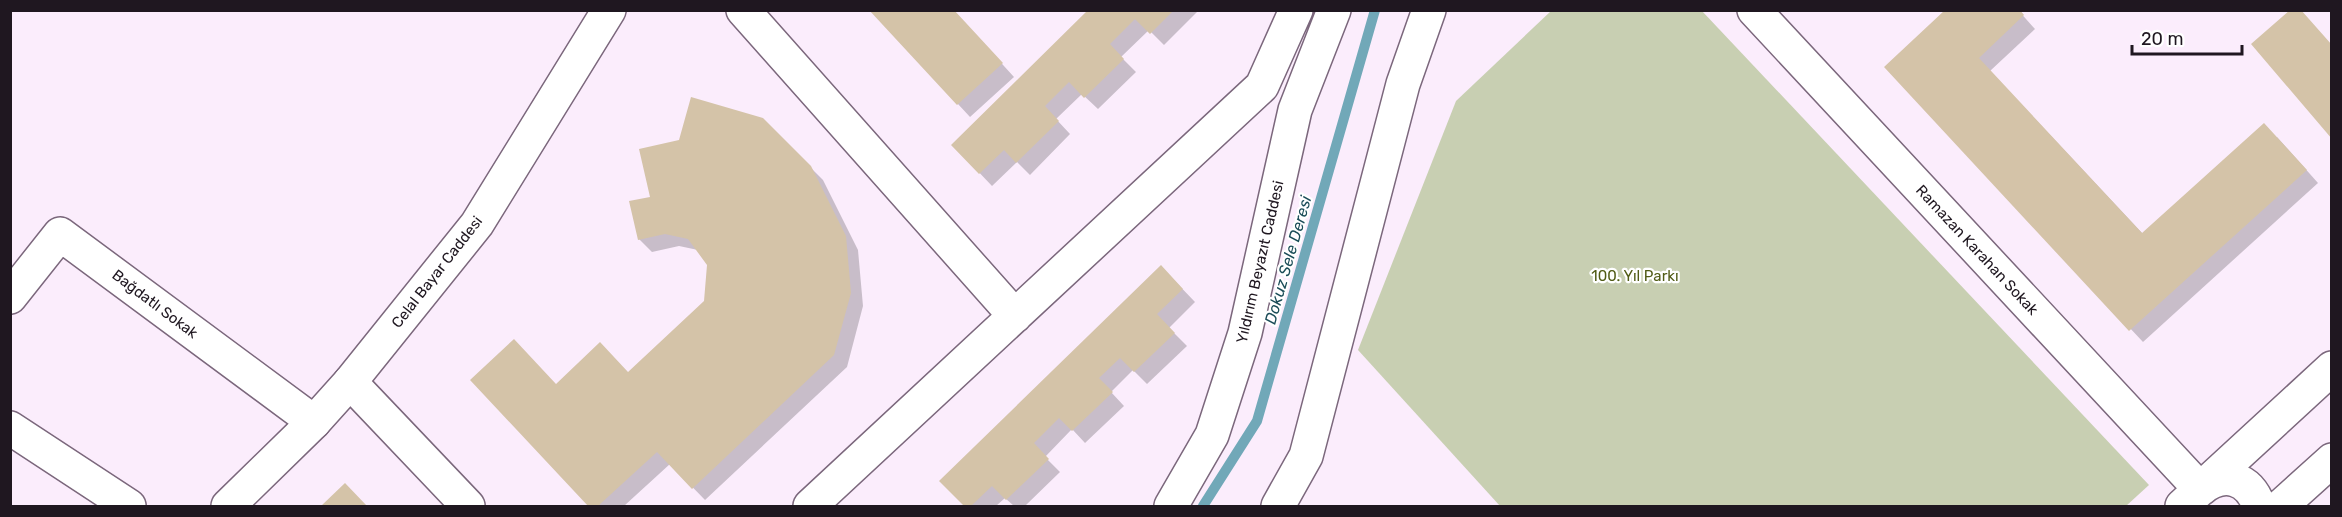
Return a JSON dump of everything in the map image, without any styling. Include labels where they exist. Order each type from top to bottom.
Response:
[{"type":"street","name":"Celal Bayar Caddesi","points":[[228,507],[314,422],[350,382],[477,224],[609,10]]},
{"type":"street","points":[[743,10],[1015,316]]},
{"type":"street","points":[[810,507],[1262,86],[1296,10]]},
{"type":"street","name":"Yıldırım Beyazıt Caddesi","points":[[1171,507],[1216,424],[1245,333],[1294,110],[1334,10]]},
{"type":"street","points":[[1278,507],[1306,456],[1403,84],[1430,10]]},
{"type":"street","name":"Ramazan Karahan Sokak","points":[[1754,10],[2191,501]]},
{"type":"street","name":"Bağdatlı Sokak","points":[[10,297],[60,234],[314,422]]},
{"type":"street","points":[[2191,501],[2331,368]]},
{"type":"street","points":[[350,382],[468,507]]},
{"type":"street","points":[[10,428],[129,507]]},
{"type":"street","points":[[2281,507],[2331,460]]},
{"type":"street","points":[[2191,501],[2208,483],[2230,478],[2249,488],[2259,507]]},
{"type":"green space","name":"100. Yıl Parkı","points":[[1551,11],[1702,11],[2149,485],[2126,506],[1500,506],[1358,350],[1456,101]]},
{"type":"building","points":[[869,10],[954,10],[1003,63],[957,105]]},
{"type":"building","points":[[1088,10],[1174,10],[1150,34],[1135,19],[1110,44],[1124,59],[1084,98],[1069,82],[1045,106],[1059,121],[1016,163],[1004,150],[979,174],[951,145]]},
{"type":"building","points":[[1945,10],[2020,10],[2024,15],[1979,58],[2142,233],[2264,123],[2307,170],[2129,331],[1884,67]]},
{"type":"building","points":[[2290,10],[2301,10],[2332,45],[2332,139],[2251,44]]},
{"type":"building","points":[[691,97],[763,118],[811,166],[846,236],[851,293],[834,355],[692,489],[657,452],[598,506],[588,506],[470,380],[514,339],[556,384],[600,342],[628,372],[704,301],[707,265],[688,239],[665,234],[638,240],[629,201],[650,197],[639,149],[679,140]]},
{"type":"building","points":[[1161,265],[1183,289],[1157,314],[1175,333],[1134,372],[1120,358],[1099,378],[1113,392],[1072,431],[1059,418],[1034,443],[1049,459],[1006,500],[992,486],[971,506],[964,506],[939,481]]},
{"type":"building","points":[[345,483],[367,506],[321,506]]},
{"type":"waterway","name":"Dokuz Sele Deresi","points":[[1203,506],[1257,421],[1375,10]]}]
